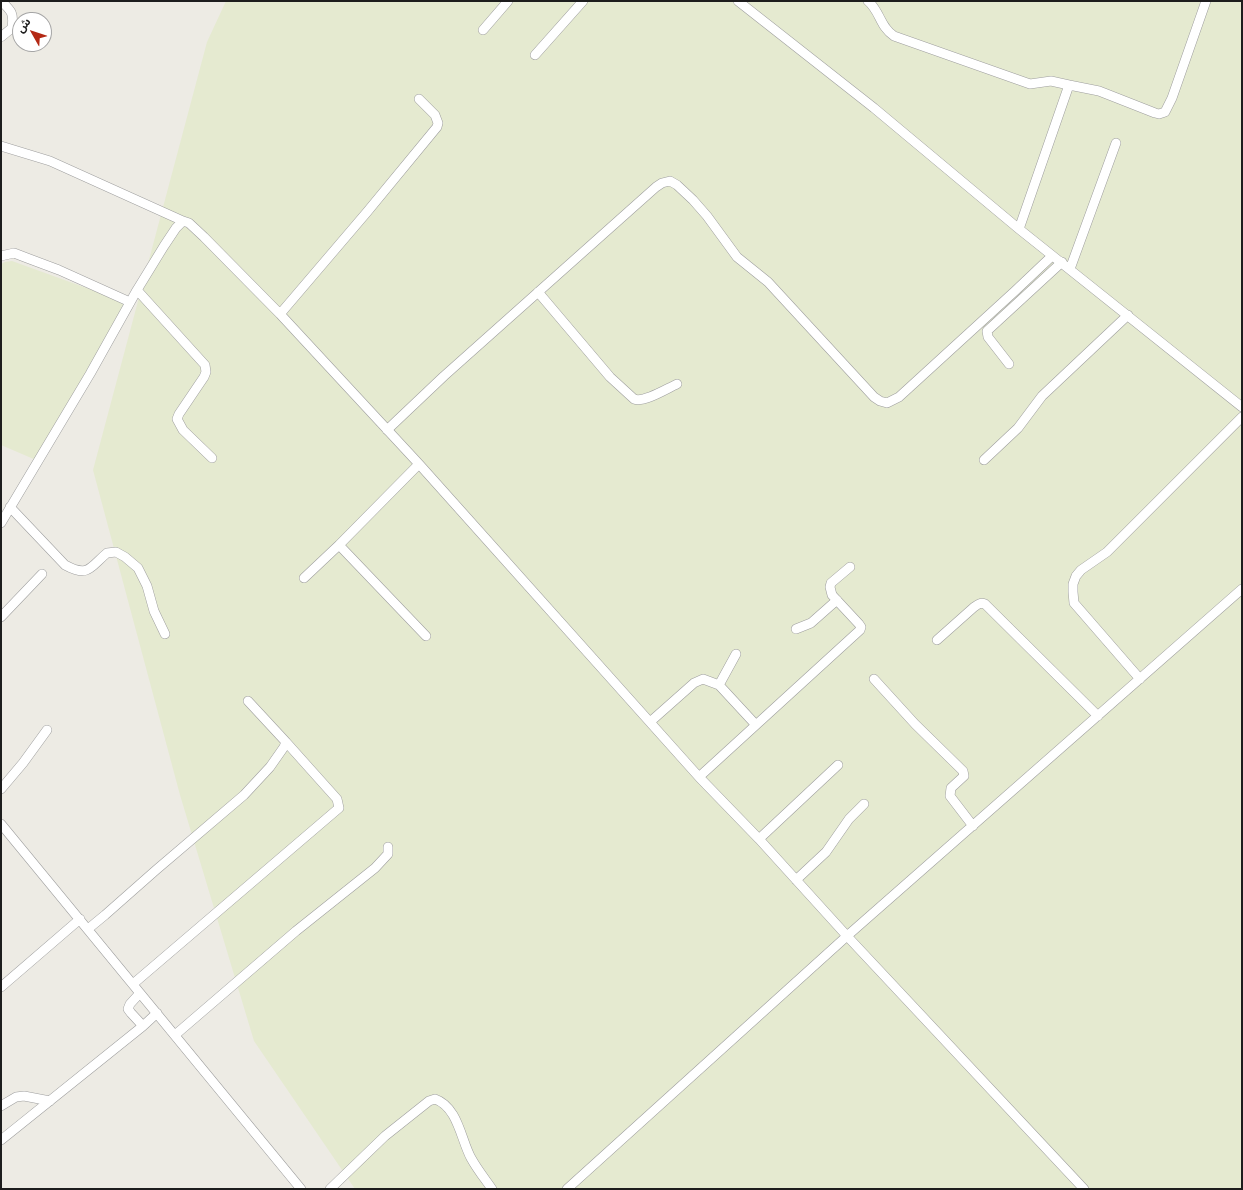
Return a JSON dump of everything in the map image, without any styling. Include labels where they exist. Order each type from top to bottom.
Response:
[{"type":"street","points":[[1,1],[10,9],[14,17],[12,28],[1,37]]},
{"type":"street","points":[[483,30],[508,1]]},
{"type":"street","points":[[535,55],[583,1]]},
{"type":"street","points":[[738,1],[874,108],[1052,256],[1062,262],[1242,407]]},
{"type":"street","points":[[868,1],[876,9],[887,31],[894,36],[1030,84],[1051,81],[1099,91],[1159,114],[1165,112],[1172,98],[1206,1]]},
{"type":"street","points":[[1019,229],[1069,85]]},
{"type":"street","points":[[280,314],[368,212],[437,127],[438,123],[435,115],[419,99]]},
{"type":"street","points":[[1070,269],[1116,143]]},
{"type":"street","points":[[1,146],[50,161],[189,223],[204,237],[280,314],[419,464],[699,777],[759,839],[847,936],[1084,1189]]},
{"type":"street","points":[[387,430],[444,376],[662,183],[670,181],[682,190],[707,216],[740,260],[768,282],[874,397],[887,403],[899,397],[1016,291],[1052,256]]},
{"type":"street","points":[[1,523],[90,374],[137,290],[176,228],[183,221]]},
{"type":"street","points":[[1,256],[14,254],[41,263],[130,302]]},
{"type":"street","points":[[1009,364],[988,337],[988,331],[1062,262]]},
{"type":"street","points":[[137,290],[205,365],[206,372],[204,377],[178,414],[177,419],[183,430],[212,458]]},
{"type":"street","points":[[538,292],[610,377],[634,399],[638,401],[646,399],[676,384]]},
{"type":"street","points":[[984,460],[1018,428],[1042,396],[1128,315]]},
{"type":"street","points":[[1140,679],[1074,603],[1073,584],[1076,576],[1081,570],[1107,552],[1176,485],[1242,417]]},
{"type":"street","points":[[304,578],[339,545],[419,464]]},
{"type":"street","points":[[10,507],[65,566],[75,571],[83,571],[92,568],[107,553],[116,552],[126,557],[138,568],[147,586],[154,611],[165,634]]},
{"type":"street","points":[[339,545],[426,636]]},
{"type":"street","points":[[699,777],[860,630],[861,627],[859,624],[832,595],[830,587],[831,583],[850,567]]},
{"type":"street","points":[[1,617],[42,574]]},
{"type":"street","points":[[567,1189],[847,936],[1242,589]]},
{"type":"street","points":[[796,629],[812,623],[837,600]]},
{"type":"street","points":[[937,640],[973,608],[982,602],[1098,716]]},
{"type":"street","points":[[719,685],[736,654]]},
{"type":"street","points":[[650,722],[694,683],[703,679],[719,685],[756,725]]},
{"type":"street","points":[[874,679],[915,724],[963,771],[964,776],[951,788],[950,796],[973,826]]},
{"type":"street","points":[[133,984],[340,808],[340,804],[337,800],[248,701]]},
{"type":"street","points":[[1,789],[20,767],[47,730]]},
{"type":"street","points":[[88,929],[244,795],[270,767],[286,742]]},
{"type":"street","points":[[759,839],[838,765]]},
{"type":"street","points":[[796,880],[826,852],[849,819],[864,804]]},
{"type":"street","points":[[1,824],[301,1189]]},
{"type":"street","points":[[175,1035],[296,931],[375,868],[388,854],[388,847]]},
{"type":"street","points":[[1,987],[80,919]]},
{"type":"street","points":[[140,993],[130,1004],[128,1009],[143,1026]]},
{"type":"street","points":[[1,1140],[143,1026],[157,1013]]},
{"type":"street","points":[[1,1106],[16,1098],[24,1096],[50,1101]]},
{"type":"street","points":[[330,1189],[384,1136],[428,1101],[436,1099],[445,1105],[455,1119],[472,1160],[492,1189]]},
{"type":"green space","points":[[226,1],[1242,1],[1242,1189],[355,1189],[254,1041],[180,795],[93,470],[207,42]]},
{"type":"green space","points":[[12,261],[128,303],[36,460],[1,445],[1,264]]}]
